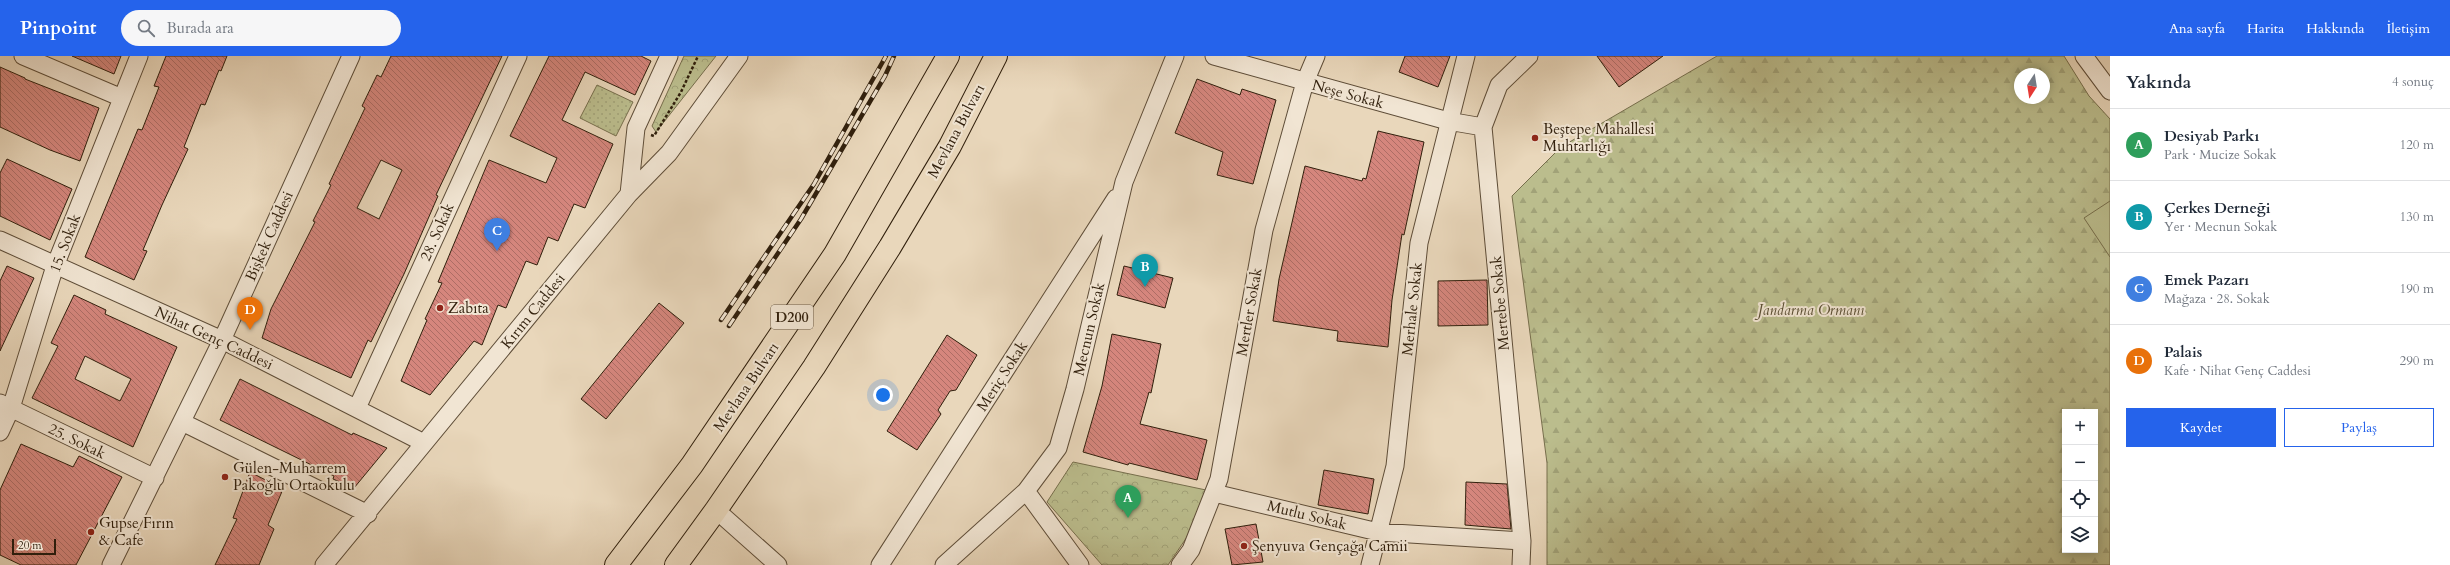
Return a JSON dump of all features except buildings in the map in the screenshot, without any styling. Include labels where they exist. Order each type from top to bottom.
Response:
[{"type":"highway","name":"Mevlana Bulvarı","points":[[616,565],[692,465],[830,260],[948,56]]},
{"type":"highway","name":"Mevlana Bulvarı","points":[[676,565],[716,510],[814,366],[890,247],[950,146],[996,56]]},
{"type":"street","points":[[23,56],[122,98]]},
{"type":"street","name":"15. Sokak","points":[[0,432],[5,406],[55,266],[139,56]]},
{"type":"street","name":"Bişkek Caddesi","points":[[111,565],[222,340],[351,56]]},
{"type":"street","name":"28. Sokak","points":[[357,408],[518,56]]},
{"type":"street","points":[[629,194],[636,128],[668,56]]},
{"type":"street","name":"Kırım Caddesi","points":[[324,565],[368,514],[424,443],[629,194],[669,153],[739,56]]},
{"type":"street","name":"Mecnun Sokak","points":[[944,565],[1026,491],[1058,448],[1076,389],[1123,187],[1174,56]]},
{"type":"street","name":"Neşe Sokak","points":[[1214,56],[1448,121],[1484,128]]},
{"type":"street","name":"Mertler Sokak","points":[[1180,565],[1191,550],[1219,479],[1264,230],[1305,82],[1316,56]]},
{"type":"street","name":"Merhale Sokak","points":[[1370,565],[1395,466],[1419,243],[1448,121],[1466,56]]},
{"type":"street","name":"Mertebe Sokak","points":[[1521,565],[1522,541],[1484,128],[1499,86],[1529,56]]},
{"type":"street","points":[[2084,56],[2110,91]]},
{"type":"street","name":"Meriç Sokak","points":[[880,565],[1123,187]]},
{"type":"street","name":"Nihat Genç Caddesi","points":[[0,240],[222,340],[424,443]]},
{"type":"street","name":"25. Sokak","points":[[5,406],[155,478]]},
{"type":"street","points":[[182,422],[368,514]]},
{"type":"street","points":[[1026,491],[1080,565]]},
{"type":"street","name":"Mutlu Sokak","points":[[1214,493],[1378,532],[1522,541]]},
{"type":"street","points":[[716,510],[778,565]]},
{"type":"path","points":[[636,128],[654,136],[681,92],[698,56]]},
{"type":"green space","points":[[684,56],[716,56],[656,132],[652,126]]},
{"type":"green space","name":"Jandarma Ormanı","points":[[1717,56],[2064,56],[2089,96],[2110,119],[2110,565],[1547,565],[1547,463],[1512,196],[1561,147]]},
{"type":"green space","points":[[597,85],[633,102],[616,136],[580,118]]},
{"type":"green space","points":[[2110,201],[2110,257],[2084,218]]},
{"type":"green space","points":[[1073,462],[1206,490],[1189,534],[1168,565],[1102,565],[1047,502]]},
{"type":"railway","points":[[721,320],[814,184],[886,56]]},
{"type":"railway","points":[[729,326],[801,219],[885,76],[894,56]]},
{"type":"place","name":"Beştepe Mahallesi Muhtarlığı","points":[[1535,138]]},
{"type":"place","name":"Emek Pazarı","points":[[497,251]]},
{"type":"place","name":"Çerkes Derneği","points":[[1145,287]]},
{"type":"place","name":"Zabıta","points":[[440,308]]},
{"type":"place","name":"Palais","points":[[250,330]]},
{"type":"place","name":"Gülen-Muharrem Pakoğlu Ortaokulu","points":[[225,477]]},
{"type":"place","name":"Desiyab Parkı","points":[[1128,518]]},
{"type":"place","name":"Gupse Fırın & Cafe","points":[[91,532]]},
{"type":"place","name":"Şenyuva Gençağa Camii","points":[[1244,546]]}]
